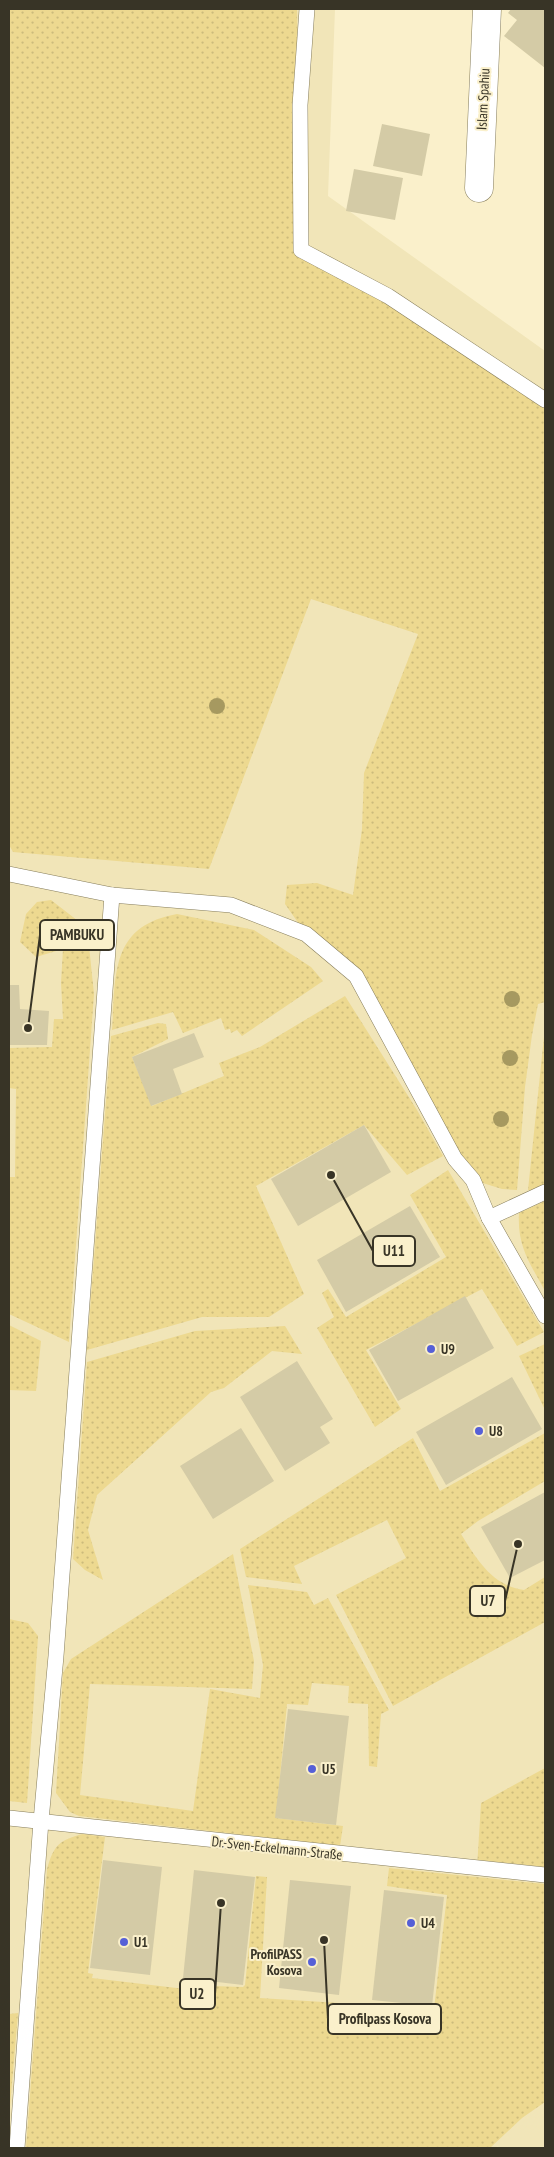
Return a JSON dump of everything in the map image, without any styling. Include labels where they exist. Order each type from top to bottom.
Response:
[{"type":"street","name":"Islam Spahiu","points":[[479,188],[487,9]]},
{"type":"lane","points":[[307,9],[300,105],[301,250],[388,296],[545,400]]},
{"type":"lane","points":[[9,874],[112,895],[232,905],[306,934],[356,976],[455,1159],[473,1180],[489,1218],[545,1316]]},
{"type":"lane","points":[[17,2148],[41,1821],[56,1656],[112,895]]},
{"type":"lane","points":[[489,1218],[545,1192]]},
{"type":"lane","name":"Dr.-Sven-Eckelmann-Straße","points":[[9,1818],[545,1875]]},
{"type":"shaded area","points":[[9,9],[335,9],[328,196],[545,351],[545,2148],[9,2148]]},
{"type":"shaded area","points":[[9,9],[297,9],[301,250],[545,400],[545,1002],[538,1004],[532,1035],[525,1087],[517,1190],[502,1189],[473,1180],[356,976],[306,934],[285,904],[287,885],[317,883],[353,895],[362,829],[364,773],[418,634],[311,599],[209,869],[13,852],[9,845]]},
{"type":"shaded area","points":[[51,900],[82,924],[88,936],[94,994],[69,1342],[9,1314],[9,1177],[15,1177],[16,1089],[9,1088],[9,1048],[52,1047],[54,1019],[63,1019],[61,983],[63,949],[36,957],[20,942],[26,914],[37,902]]},
{"type":"shaded area","points":[[177,914],[254,930],[311,967],[323,981],[242,1036],[237,1030],[231,1033],[230,1029],[225,1030],[221,1018],[183,1033],[173,1012],[112,1030],[117,972],[121,956],[128,941],[139,929],[155,920]]},
{"type":"shaded area","points":[[345,996],[417,1110],[443,1156],[407,1175],[364,1125],[256,1186],[304,1294],[269,1317],[202,1317],[87,1350],[111,1036],[158,1023],[166,1024],[168,1039],[132,1057],[152,1106],[224,1076],[219,1063],[260,1047]]},
{"type":"shaded area","points":[[545,1027],[545,1187],[539,1190],[528,1190]]},
{"type":"shaded area","points":[[448,1170],[544,1332],[517,1346],[482,1289],[366,1350],[401,1409],[375,1427],[317,1328],[334,1317],[322,1293],[328,1289],[346,1317],[446,1257],[410,1195]]},
{"type":"shaded area","points":[[545,1201],[545,1291],[522,1245],[519,1213]]},
{"type":"shaded area","points":[[9,1325],[41,1341],[36,1391],[9,1390]]},
{"type":"shaded area","points":[[285,1326],[302,1354],[272,1351],[224,1388],[211,1392],[97,1495],[88,1530],[103,1580],[85,1570],[73,1559],[87,1362],[195,1331]]},
{"type":"shaded area","points":[[545,1344],[545,1410],[519,1356]]},
{"type":"shaded area","points":[[545,1433],[545,1481],[478,1521],[461,1534],[486,1570],[503,1583],[524,1590],[545,1577],[545,1622],[393,1706],[336,1595],[406,1558],[387,1520],[294,1566],[302,1584],[246,1577],[240,1549],[413,1438],[440,1491]]},
{"type":"shaded area","points":[[233,1554],[254,1661],[252,1689],[90,1684],[80,1795],[193,1811],[210,1689],[260,1698],[263,1665],[248,1585],[307,1592],[314,1605],[328,1598],[389,1710],[381,1714],[377,1767],[369,1766],[368,1704],[348,1703],[349,1686],[312,1683],[308,1705],[287,1704],[276,1818],[343,1826],[340,1846],[79,1816],[70,1812],[56,1793],[63,1673],[71,1659]]},
{"type":"shaded area","points":[[9,1619],[28,1623],[38,1636],[27,1803],[9,1801]]},
{"type":"shaded area","points":[[545,1768],[545,1867],[479,1860],[477,1868],[481,1803]]},
{"type":"shaded area","points":[[83,1834],[105,1837],[88,1973],[93,1974],[92,1978],[202,1991],[212,1986],[243,1987],[245,1985],[256,1876],[267,1877],[260,1998],[434,2009],[447,1895],[387,1886],[389,1868],[545,1884],[545,2102],[522,2118],[490,2148],[26,2148],[47,1869],[52,1854],[63,1841]]},
{"type":"shaded area","points":[[18,2013],[9,2119],[9,2014]]},
{"type":"building","points":[[511,9],[545,9],[545,68],[504,36],[517,20],[508,13]]},
{"type":"building","points":[[382,124],[430,134],[422,176],[373,166]]},
{"type":"building","points":[[354,169],[403,178],[395,220],[346,211]]},
{"type":"building","points":[[9,985],[19,985],[20,1009],[49,1011],[47,1045],[9,1045]]},
{"type":"building","points":[[194,1033],[204,1057],[173,1069],[182,1094],[151,1106],[132,1057]]},
{"type":"building","points":[[364,1125],[391,1172],[298,1226],[271,1179]]},
{"type":"building","points":[[410,1206],[440,1257],[346,1312],[317,1260]]},
{"type":"building","name":"U9","points":[[465,1296],[494,1348],[398,1401],[369,1350]]},
{"type":"building","points":[[297,1361],[333,1419],[320,1427],[330,1443],[285,1471],[240,1397]]},
{"type":"building","name":"U8","points":[[512,1377],[542,1429],[446,1485],[416,1432]]},
{"type":"building","points":[[241,1428],[274,1481],[213,1519],[180,1466]]},
{"type":"building","points":[[545,1492],[545,1560],[510,1578],[481,1527]]},
{"type":"building","name":"U5","points":[[288,1709],[349,1716],[336,1825],[275,1818]]},
{"type":"building","name":"U1","points":[[103,1860],[162,1867],[150,1975],[90,1968]]},
{"type":"building","points":[[194,1870],[255,1877],[243,1985],[183,1978]]},
{"type":"building","name":"ProfilPASS Kosova","points":[[290,1880],[351,1886],[339,1995],[279,1988]]},
{"type":"building","name":"U4","points":[[384,1890],[444,1897],[432,2006],[372,2000]]},
{"type":"place","name":"PAMBUKU","points":[[28,1028]]},
{"type":"place","name":"U11","points":[[331,1175]]},
{"type":"place","name":"U9","points":[[431,1349]]},
{"type":"place","name":"U8","points":[[479,1431]]},
{"type":"place","name":"U7","points":[[518,1544]]},
{"type":"place","name":"U5","points":[[312,1769]]},
{"type":"place","name":"U2","points":[[221,1903]]},
{"type":"place","name":"U4","points":[[411,1923]]},
{"type":"place","name":"Profilpass Kosova","points":[[324,1940]]},
{"type":"place","name":"U1","points":[[124,1942]]},
{"type":"place","name":"ProfilPASS Kosova","points":[[312,1962]]}]
